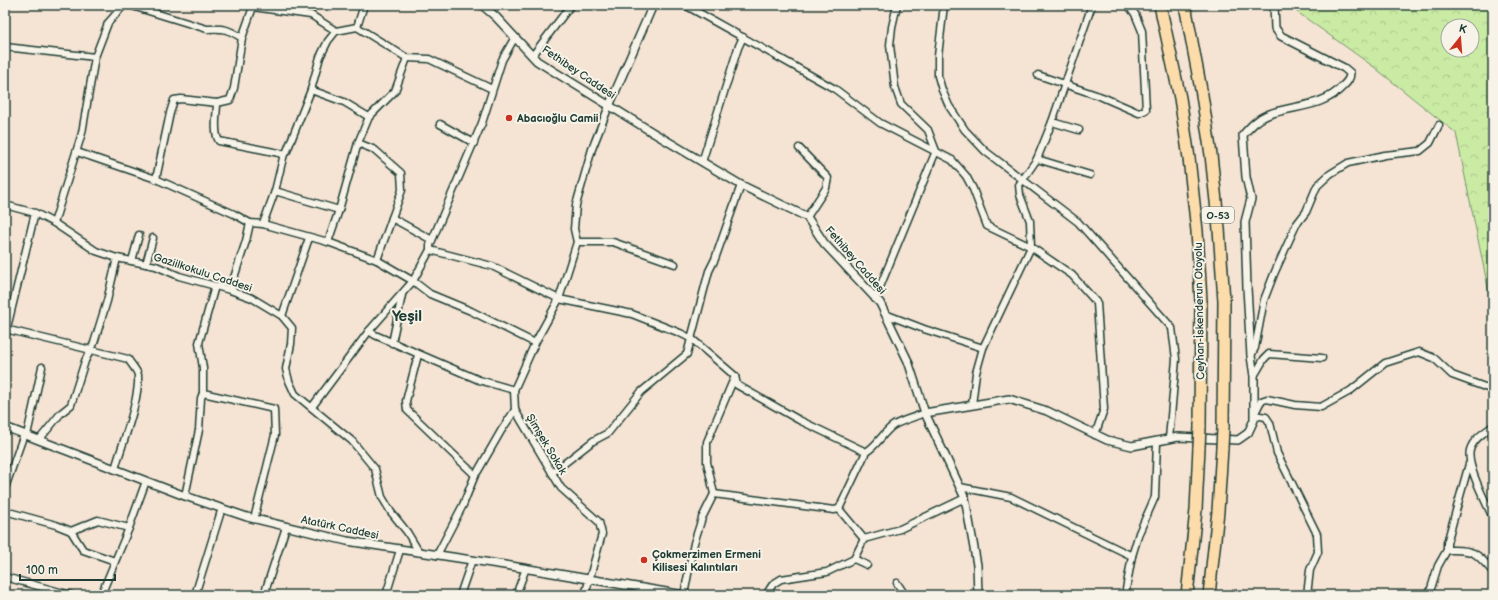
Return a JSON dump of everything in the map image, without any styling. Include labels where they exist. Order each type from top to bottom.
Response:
[{"type":"highway","name":"Ceyhan-İskenderun Otoyolu","points":[[1160,5],[1180,98],[1189,158],[1197,231],[1201,301],[1200,447],[1196,510],[1186,595]]},
{"type":"highway","name":"Ceyhan-İskenderun Otoyolu","points":[[1185,5],[1202,95],[1211,156],[1219,229],[1224,301],[1222,448],[1218,511],[1209,595]]},
{"type":"street","points":[[54,223],[82,134],[95,57],[108,23],[124,5]]},
{"type":"street","points":[[129,5],[207,29],[221,28],[230,30],[242,38]]},
{"type":"street","points":[[357,27],[364,5]]},
{"type":"street","name":"Fethibey Caddesi","points":[[482,5],[490,8],[537,60],[609,106],[741,185],[807,218],[824,243],[880,303],[908,361],[925,413],[965,498],[978,565],[978,595]]},
{"type":"street","points":[[533,55],[571,5]]},
{"type":"street","points":[[653,5],[592,148],[576,205],[574,230],[577,242],[613,242],[675,264]]},
{"type":"street","points":[[685,5],[835,89],[880,123],[952,160],[966,176],[973,189],[987,226],[1031,247],[1072,275],[1097,303],[1104,409],[1095,435]]},
{"type":"street","points":[[875,299],[936,152],[928,130],[901,104],[895,87],[890,45],[897,5]]},
{"type":"street","points":[[944,5],[938,56],[938,76],[949,106],[965,130],[985,151],[1078,222],[1172,328],[1176,359],[1169,439]]},
{"type":"street","points":[[972,405],[976,373],[983,348],[1031,247],[1030,221],[1020,195],[1019,185],[1037,159],[1052,122],[1092,5]]},
{"type":"street","points":[[1038,75],[1102,97],[1139,113],[1146,110],[1142,31],[1135,14],[1128,5]]},
{"type":"street","points":[[839,509],[866,452],[872,449],[888,430],[895,425],[925,413],[1009,399],[1047,411],[1107,440],[1132,446],[1178,437],[1238,440],[1248,434],[1254,420],[1254,376],[1251,356],[1247,288],[1245,222],[1251,199],[1246,177],[1243,135],[1251,126],[1266,116],[1326,100],[1340,90],[1350,79],[1350,73],[1344,68],[1281,36],[1275,28],[1274,5]]},
{"type":"street","points":[[156,179],[174,100],[181,99],[217,103],[230,100],[234,88],[242,38],[253,6],[311,15],[336,31]]},
{"type":"street","points":[[263,224],[275,191],[284,154],[287,151],[311,90],[320,57],[328,41],[336,31],[357,27],[406,58],[429,59],[492,89]]},
{"type":"street","points":[[312,407],[369,331],[413,281],[430,250],[432,240],[482,123],[502,60],[515,37]]},
{"type":"street","points":[[702,162],[738,48],[743,37]]},
{"type":"street","points":[[5,47],[95,57]]},
{"type":"street","points":[[328,242],[339,210],[358,143],[369,117],[395,90],[406,58]]},
{"type":"street","points":[[311,90],[344,102],[369,117]]},
{"type":"street","points":[[217,103],[217,132],[219,141],[284,154]]},
{"type":"street","points":[[1052,122],[1079,130]]},
{"type":"street","points":[[440,124],[474,143]]},
{"type":"street","points":[[1251,356],[1255,348],[1264,300],[1274,274],[1296,225],[1306,212],[1317,186],[1330,174],[1348,163],[1385,155],[1420,151],[1430,143],[1439,125]]},
{"type":"street","points":[[358,143],[375,150],[401,173],[402,190],[377,260]]},
{"type":"street","points":[[799,148],[828,178],[826,188],[807,218]]},
{"type":"street","points":[[77,152],[136,174],[156,179],[234,214],[250,223],[263,224],[328,242],[377,260],[413,281],[430,294],[470,311],[535,343]]},
{"type":"street","points":[[1037,159],[1090,175]]},
{"type":"street","points":[[552,473],[593,441],[608,433],[641,392],[687,354],[709,271],[715,259],[741,185]]},
{"type":"street","points":[[275,191],[339,210]]},
{"type":"street","name":"Gaziilkokulu Caddesi","points":[[5,206],[35,213],[54,223],[96,251],[117,258],[156,266],[179,276],[230,290],[252,298],[282,316],[292,328],[291,344],[286,369],[289,381],[295,394],[352,441],[375,469],[382,497],[390,512],[407,532],[420,552]]},
{"type":"street","points":[[5,336],[35,213]]},
{"type":"street","points":[[392,218],[432,240]]},
{"type":"street","points":[[230,290],[246,241],[250,223]]},
{"type":"street","points":[[132,261],[139,235]]},
{"type":"street","points":[[146,264],[153,238]]},
{"type":"street","points":[[282,316],[310,238]]},
{"type":"street","name":"Şimşek Sokak","points":[[577,242],[559,299],[535,343],[514,390],[515,410],[561,488],[599,522],[602,534],[584,595]]},
{"type":"street","points":[[430,250],[492,266],[559,299],[632,314],[680,333],[692,339],[735,376],[736,385],[799,420],[866,452]]},
{"type":"street","points":[[38,440],[61,413],[71,405],[90,350],[94,343],[107,301],[117,258]]},
{"type":"street","points":[[184,496],[198,430],[200,398],[202,393],[204,368],[199,343],[215,286]]},
{"type":"street","points":[[392,343],[402,293]]},
{"type":"street","points":[[885,314],[924,329],[983,348]]},
{"type":"street","points":[[6,329],[128,360],[138,374],[137,390],[132,414],[115,469]]},
{"type":"street","points":[[369,331],[418,355],[478,380],[514,390]]},
{"type":"street","points":[[1254,415],[1260,401],[1267,399],[1295,405],[1321,407],[1350,391],[1384,363],[1420,352],[1434,358],[1452,375],[1493,390]]},
{"type":"street","points":[[1254,376],[1264,359],[1270,354],[1322,358]]},
{"type":"street","points":[[418,355],[406,401],[407,410],[475,475]]},
{"type":"street","points":[[5,488],[26,435],[42,367]]},
{"type":"street","points":[[684,595],[694,543],[702,518],[714,494],[707,462],[707,442],[735,376]]},
{"type":"street","points":[[202,393],[274,409],[276,435],[254,519]]},
{"type":"street","points":[[437,555],[463,505],[475,475],[515,410]]},
{"type":"street","points":[[1254,415],[1266,417],[1270,423],[1277,453],[1317,534],[1318,552],[1310,570],[1307,595]]},
{"type":"street","points":[[1429,595],[1438,566],[1447,550],[1447,543],[1469,464],[1470,450],[1477,438],[1493,426]]},
{"type":"street","name":"Atatürk Caddesi","points":[[5,427],[184,496],[254,519],[347,541],[526,568],[684,595]]},
{"type":"street","points":[[1125,595],[1132,556],[1139,533],[1155,497],[1157,442]]},
{"type":"street","points":[[1469,464],[1493,518]]},
{"type":"street","points":[[101,595],[129,528],[146,481]]},
{"type":"street","points":[[960,487],[981,490],[1011,498],[1132,556]]},
{"type":"street","points":[[714,494],[834,510],[839,509]]},
{"type":"street","points":[[766,595],[773,584],[781,579],[827,572],[854,559],[864,539],[900,529],[965,498]]},
{"type":"street","points":[[195,595],[222,508]]},
{"type":"street","points":[[839,509],[864,539]]},
{"type":"street","points":[[5,511],[72,531],[83,550],[115,560]]},
{"type":"street","points":[[72,531],[98,520],[129,528]]},
{"type":"street","points":[[264,595],[286,526]]},
{"type":"street","points":[[1447,550],[1464,549],[1476,553],[1493,572]]},
{"type":"street","points":[[386,595],[400,550]]},
{"type":"street","points":[[854,559],[867,565]]},
{"type":"street","points":[[460,595],[472,560]]},
{"type":"street","points":[[516,595],[526,568]]},
{"type":"street","points":[[5,577],[62,594],[71,595]]},
{"type":"street","points":[[897,583],[905,595]]},
{"type":"green space","points":[[1293,5],[1493,5],[1493,312],[1456,133],[1374,67],[1293,9]]},
{"type":"place","name":"Abacıoğlu Camii","points":[[509,118]]},
{"type":"place","name":"Çokmerzimen Ermeni Kilisesi Kalıntıları","points":[[644,560]]},
{"type":"district","name":"Yeşil","points":[[407,316]]}]
